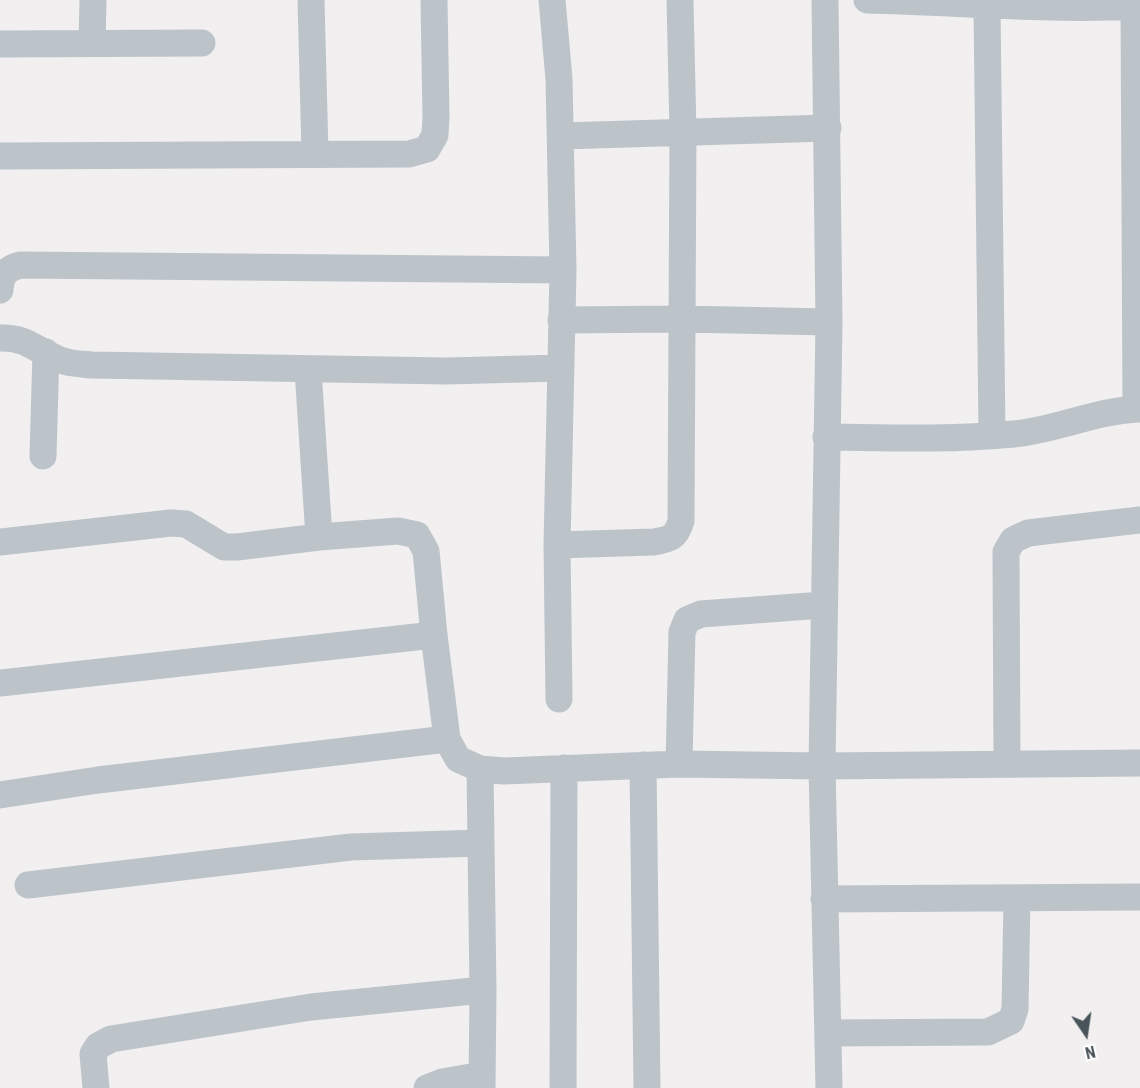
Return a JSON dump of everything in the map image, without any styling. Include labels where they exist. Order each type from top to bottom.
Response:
[{"type":"street","points":[[92,43],[93,0]]},
{"type":"street","points":[[311,0],[315,154]]},
{"type":"street","points":[[0,156],[409,154],[427,149],[435,135],[436,118],[434,0]]},
{"type":"street","points":[[552,0],[559,79],[563,270],[556,545],[559,699]]},
{"type":"street","points":[[556,545],[654,542],[669,539],[678,532],[681,521],[683,319],[680,0]]},
{"type":"street","points":[[825,0],[829,322],[822,766],[829,1088]]},
{"type":"street","points":[[826,437],[922,439],[1015,434],[1092,416],[1138,409],[1137,6],[867,0]]},
{"type":"street","points":[[974,3],[992,434]]},
{"type":"street","points":[[0,44],[202,43]]},
{"type":"street","points":[[561,135],[828,128]]},
{"type":"street","points":[[0,290],[3,274],[9,268],[20,265],[563,270]]},
{"type":"street","points":[[561,320],[683,319],[829,322]]},
{"type":"street","points":[[0,338],[12,337],[27,341],[58,360],[92,364],[308,370],[447,371],[561,368]]},
{"type":"street","points":[[43,456],[46,352]]},
{"type":"street","points":[[308,370],[319,537]]},
{"type":"street","points":[[1007,764],[1006,552],[1013,540],[1028,533],[1140,520]]},
{"type":"street","points":[[0,542],[171,523],[186,524],[224,547],[398,531],[417,535],[426,551],[447,739],[458,759],[480,769],[504,771],[679,764],[822,766],[1140,763]]},
{"type":"street","points":[[679,764],[682,632],[687,620],[701,614],[823,605]]},
{"type":"street","points":[[0,683],[434,635]]},
{"type":"street","points":[[0,795],[98,780],[447,739]]},
{"type":"street","points":[[644,765],[647,1088]]},
{"type":"street","points":[[563,1088],[564,768]]},
{"type":"street","points":[[427,1088],[442,1082],[482,1082],[480,769]]},
{"type":"street","points":[[28,885],[351,848],[481,843]]},
{"type":"street","points":[[824,899],[1140,897]]},
{"type":"street","points":[[828,1033],[988,1032],[1011,1021],[1015,1009],[1017,898]]},
{"type":"street","points":[[96,1088],[93,1054],[98,1046],[111,1039],[311,1007],[483,990]]}]
